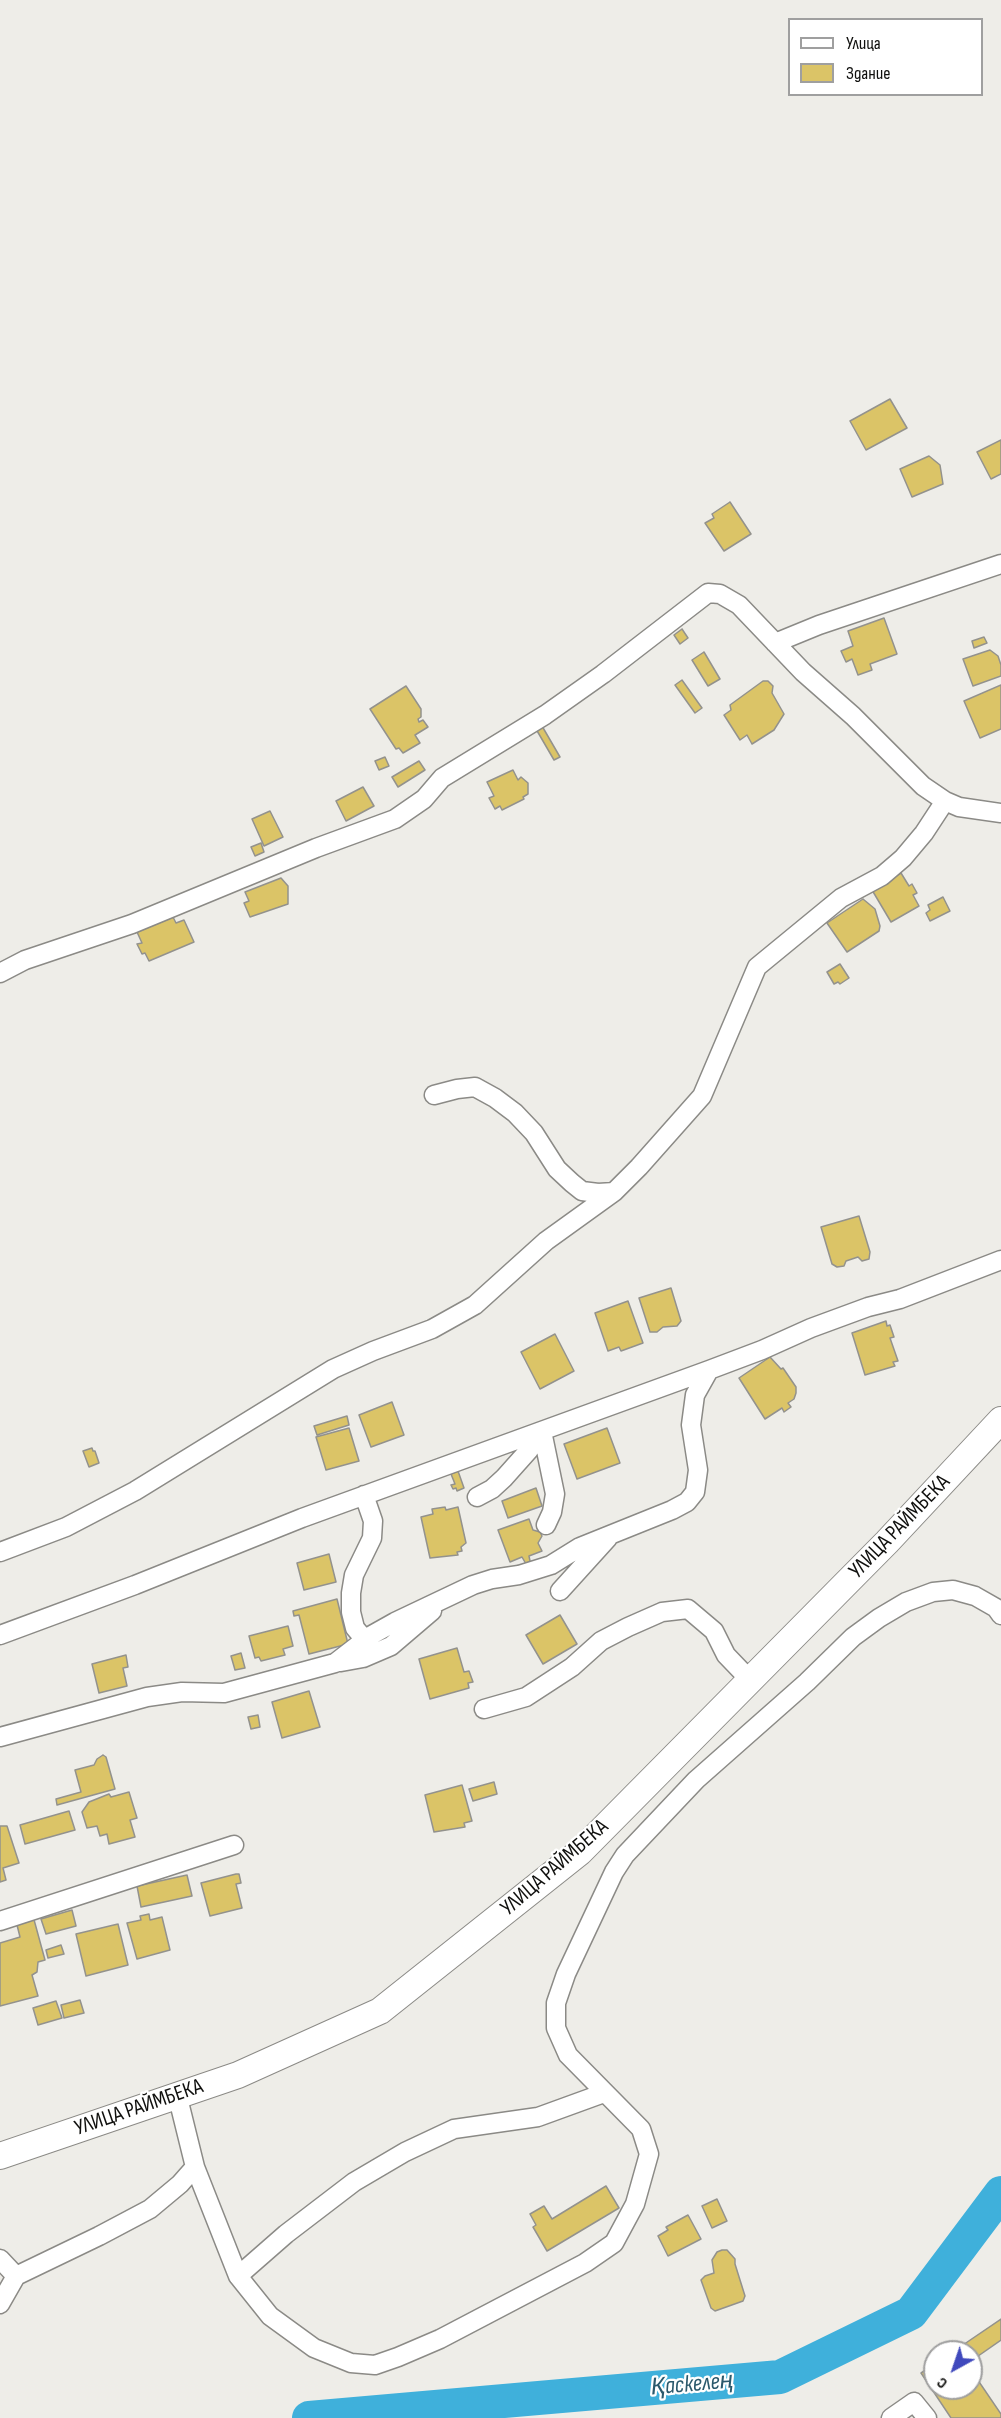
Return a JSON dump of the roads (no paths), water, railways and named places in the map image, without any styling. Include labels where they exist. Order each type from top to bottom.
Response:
[{"type":"street","points":[[775,644],[819,625],[1001,564]]},
{"type":"street","points":[[0,973],[25,960],[132,924],[316,848],[395,819],[424,799],[442,778],[545,715],[603,674],[708,593],[720,594],[739,605],[803,672],[853,716],[923,786],[945,801],[959,807],[1001,813]]},
{"type":"street","points":[[0,1552],[66,1527],[135,1491],[333,1369],[372,1350],[432,1329],[475,1305],[546,1242],[614,1192],[702,1096],[757,967],[841,898],[882,876],[903,858],[924,833],[945,801]]},
{"type":"street","points":[[434,1095],[475,1087],[515,1113],[534,1133],[557,1169],[582,1191],[614,1192]]},
{"type":"street","points":[[0,1635],[459,1459],[709,1370],[811,1328],[900,1299],[1001,1260]]},
{"type":"street","points":[[335,1663],[365,1640],[395,1622],[473,1585],[551,1565],[580,1547],[687,1502],[695,1492],[698,1470],[692,1425],[695,1395],[709,1370]]},
{"type":"street","name":"УЛИЦА РАЙМБЕКА","points":[[0,2156],[238,2075],[380,2011],[580,1852],[887,1542],[1001,1419]]},
{"type":"street","points":[[477,1497],[492,1489],[504,1478],[529,1450],[542,1431]]},
{"type":"street","points":[[542,1431],[555,1494],[552,1512],[546,1525]]},
{"type":"street","points":[[364,1496],[373,1521],[372,1538],[354,1575],[351,1612],[355,1628],[365,1640]]},
{"type":"street","points":[[560,1591],[612,1535]]},
{"type":"street","points":[[177,2094],[195,2167],[238,2276],[270,2316],[314,2348],[351,2364],[375,2365],[440,2339],[585,2263],[614,2243],[635,2204],[649,2154],[641,2129],[568,2055],[556,2028],[556,2003],[566,1974],[596,1907],[625,1856],[696,1780],[807,1682],[853,1636],[879,1618],[906,1602],[933,1592],[953,1590],[975,1596],[996,1608],[1001,1615]]},
{"type":"street","points":[[0,1737],[147,1697],[182,1692],[224,1693],[335,1663],[363,1658],[391,1646],[424,1620],[442,1601]]},
{"type":"street","points":[[484,1709],[526,1697],[572,1667],[601,1641],[662,1612],[688,1609],[714,1631],[726,1654],[750,1680]]},
{"type":"street","points":[[0,1920],[234,1845]]},
{"type":"street","points":[[238,2276],[286,2234],[354,2182],[405,2152],[454,2130],[538,2117],[604,2093]]},
{"type":"street","points":[[0,2304],[16,2276],[150,2209],[180,2184],[195,2167]]},
{"type":"street","points":[[0,2259],[16,2276]]},
{"type":"street","points":[[891,2418],[914,2403],[927,2418]]},
{"type":"waterway","name":"Қаскелең","points":[[309,2418],[780,2377],[911,2313],[1001,2193]]}]
